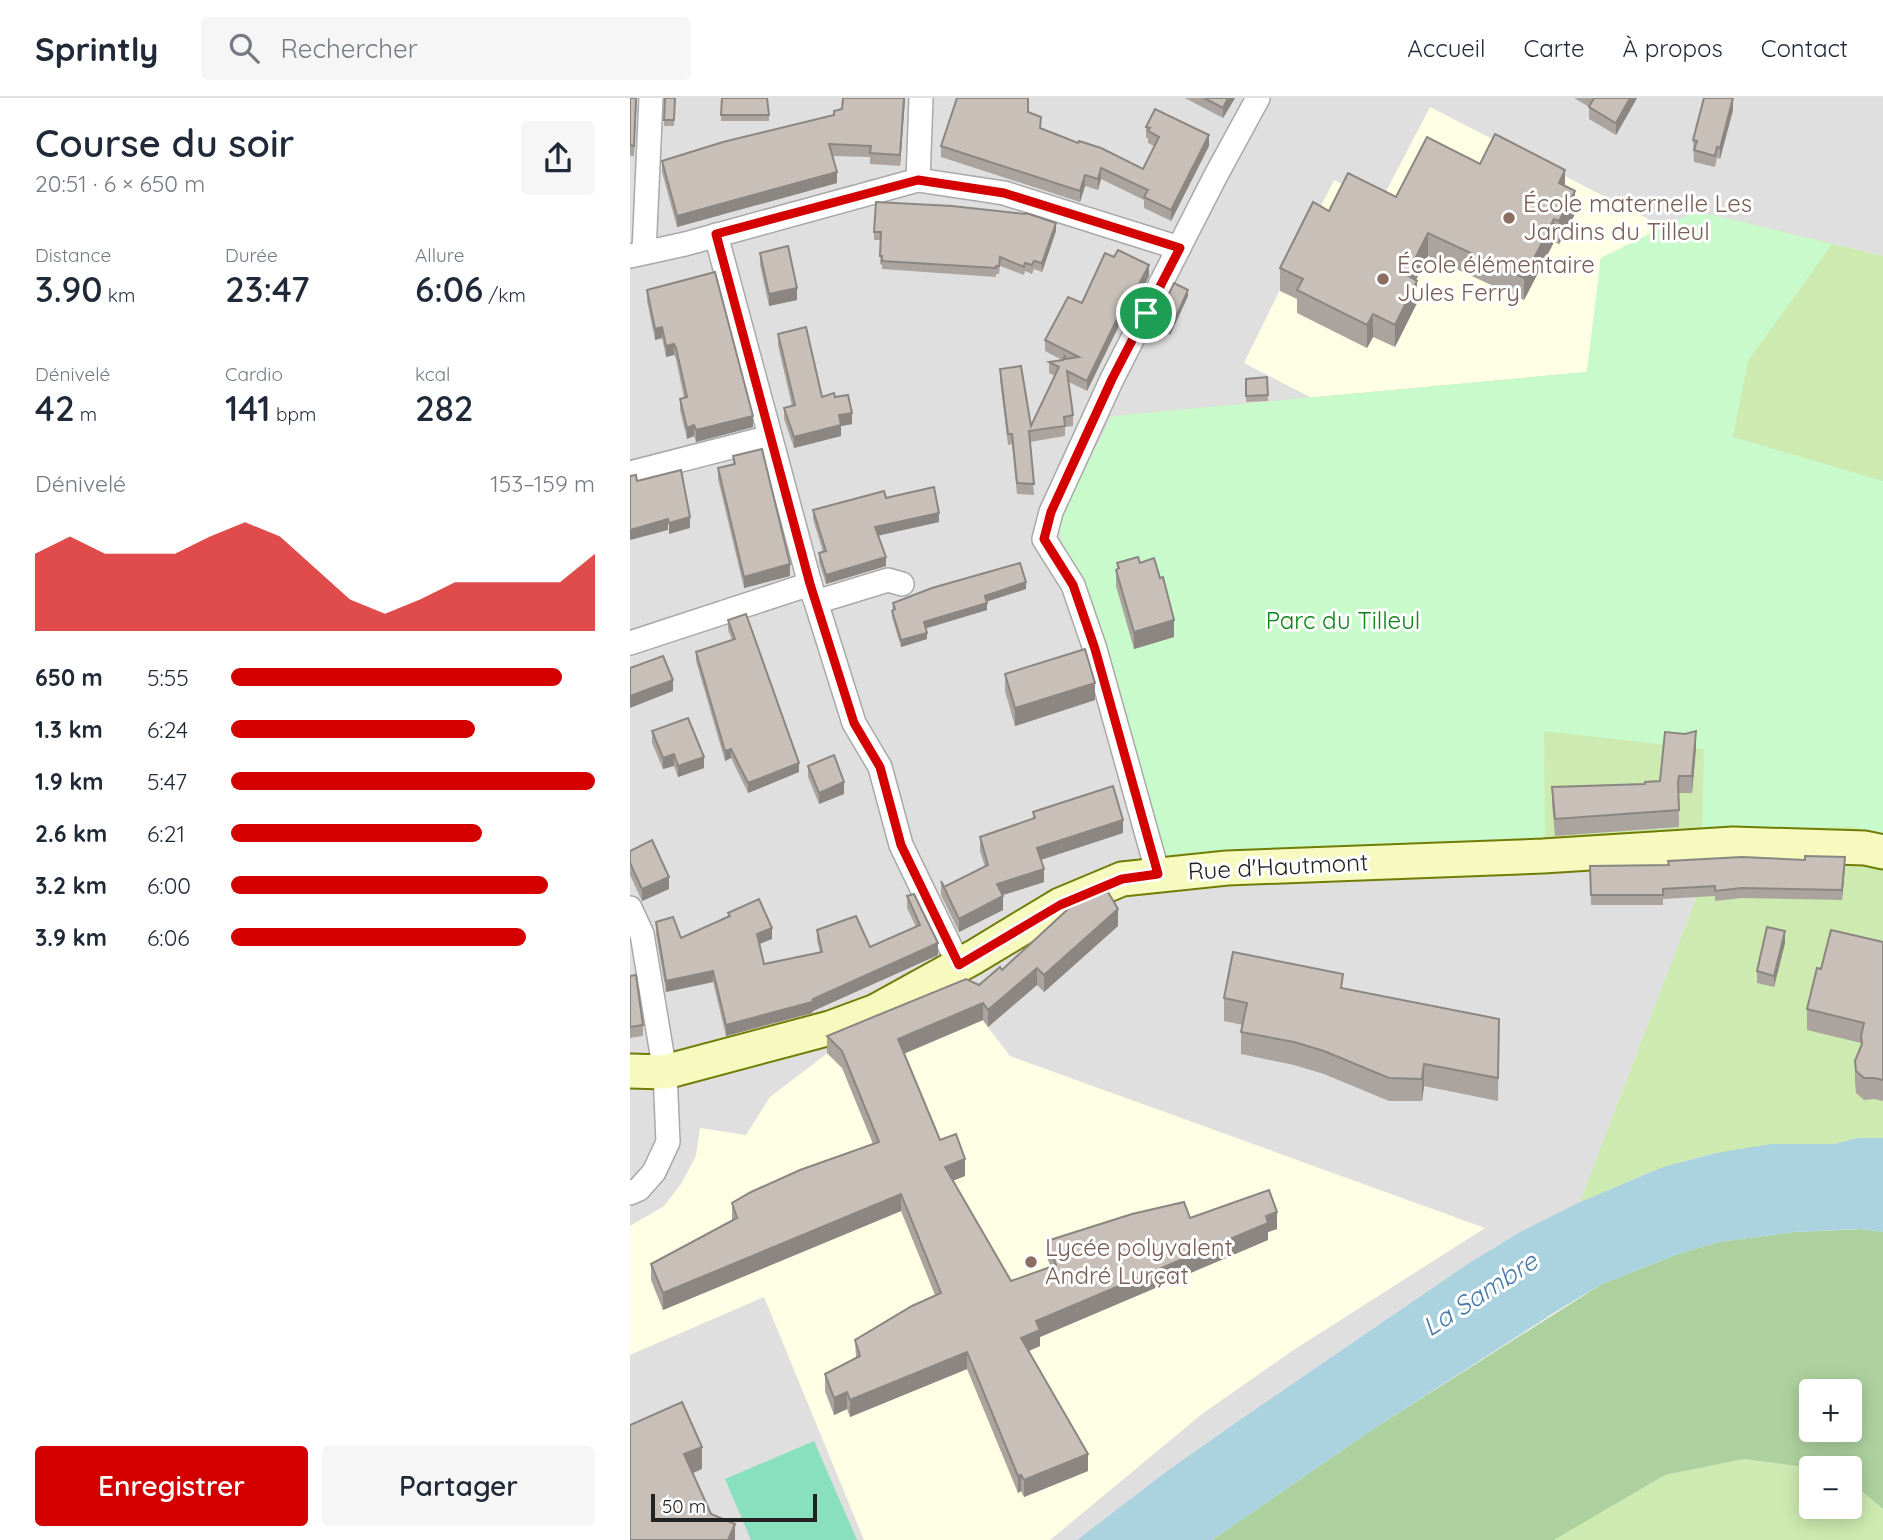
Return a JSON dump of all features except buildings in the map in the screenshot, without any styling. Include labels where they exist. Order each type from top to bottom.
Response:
[{"type":"street","points":[[651,98],[637,254],[918,180],[1004,193],[1180,248]]},
{"type":"street","points":[[918,180],[921,98]]},
{"type":"street","points":[[1158,874],[1095,649],[1073,585],[1044,539],[1051,512],[1112,379],[1258,98]]},
{"type":"street","points":[[716,234],[813,593],[854,723],[880,767],[901,845],[959,965]]},
{"type":"street","points":[[630,473],[770,437]]},
{"type":"street","points":[[630,643],[813,593],[888,580],[902,584]]},
{"type":"street","name":"Rue d'Hautmont","points":[[630,1071],[665,1072],[830,1028],[876,1011],[1060,905],[1122,879],[1227,868],[1583,854],[1733,844],[1865,848],[1883,852]]},
{"type":"street","points":[[630,908],[642,934],[665,1072],[668,1142],[653,1172],[639,1189],[630,1193]]},
{"type":"shaded area","points":[[630,98],[1883,98],[1883,256],[1696,211],[1587,372],[1469,845],[1703,880],[1580,1202],[1522,1231],[1469,1263],[1167,1471],[1077,1540],[630,1540]]},
{"type":"shaded area","points":[[1430,107],[1664,227],[1587,372],[1312,398],[1244,363],[1334,180],[1380,203]]},
{"type":"shaded area","name":"Lycée polyvalent André Lurçat","points":[[973,1008],[1010,1056],[1485,1228],[1292,1351],[1202,1414],[1050,1540],[864,1540],[764,1297],[630,1355],[630,1226],[664,1206],[681,1184],[696,1156],[700,1128],[746,1135],[770,1097],[829,1052]]},
{"type":"green space","name":"Parc du Tilleul","points":[[1696,211],[1883,256],[1883,1138],[1858,1138],[1834,1144],[1716,1153],[1663,1167],[1580,1202],[1703,880],[1469,845],[1161,856],[1228,624],[1112,416],[1587,372],[1601,258]]},
{"type":"green space","name":"Parc du Tilleul","points":[[1696,211],[1832,244],[1748,361],[1733,437],[1883,481],[1883,833],[1851,827],[1702,829],[1704,749],[1544,731],[1545,837],[1161,856],[1104,664],[1057,525],[1112,416],[1587,372],[1601,258]]},
{"type":"green space","points":[[1862,1229],[1883,1232],[1883,1509],[1862,1491],[1862,1456],[1799,1456],[1799,1466],[1744,1459],[1665,1475],[1554,1540],[1212,1540],[1373,1429],[1602,1284],[1678,1254],[1719,1242],[1794,1232]]},
{"type":"green space","points":[[814,1441],[857,1540],[751,1540],[725,1479]]},
{"type":"green space","points":[[1744,1459],[1799,1466],[1799,1519],[1862,1519],[1862,1491],[1883,1509],[1883,1540],[1554,1540],[1665,1475]]},
{"type":"water","name":"La Sambre","points":[[1858,1138],[1883,1138],[1883,1232],[1862,1229],[1794,1232],[1719,1242],[1678,1254],[1602,1284],[1555,1312],[1373,1429],[1212,1540],[1077,1540],[1167,1471],[1244,1417],[1469,1263],[1522,1231],[1580,1202],[1663,1167],[1716,1153],[1771,1144],[1834,1144]]},
{"type":"place","name":"École maternelle Les Jardins du Tilleul","points":[[1509,218]]},
{"type":"place","name":"École élémentaire Jules Ferry","points":[[1383,279]]},
{"type":"place","name":"Lycée polyvalent André Lurçat","points":[[1031,1262]]},
{"type":"route","points":[[918,180],[1004,193],[1180,248],[1146,313],[1112,379],[1051,512],[1044,539],[1073,585],[1095,649],[1158,874],[1122,879],[1060,905],[959,965],[901,845],[880,767],[854,723],[810,584],[716,234],[918,180]]}]
